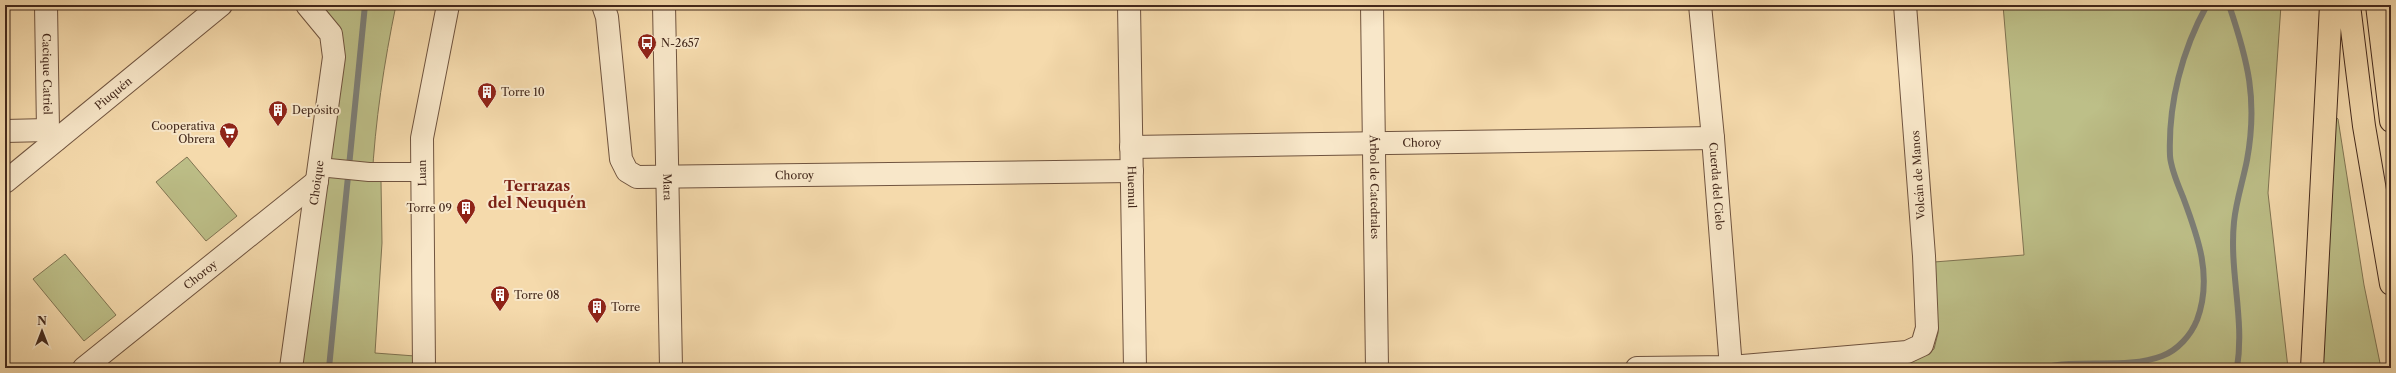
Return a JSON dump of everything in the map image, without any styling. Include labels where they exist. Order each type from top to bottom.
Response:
[{"type":"highway","points":[[2312,368],[2331,5]]},
{"type":"highway","points":[[2349,5],[2364,126],[2391,284]]},
{"type":"highway","points":[[2377,5],[2391,121]]},
{"type":"street","name":"Cacique Catriel","points":[[46,5],[52,135]]},
{"type":"street","name":"Piuquén","points":[[5,182],[52,135],[221,5]]},
{"type":"street","name":"Choique","points":[[291,368],[324,173],[334,46],[331,34],[325,24],[307,5]]},
{"type":"street","name":"Luan","points":[[427,367],[422,172],[424,120],[448,5]]},
{"type":"street","name":"Choroy","points":[[603,5],[606,17],[623,165],[631,175],[637,177],[667,178],[1132,171]]},
{"type":"street","name":"Mara","points":[[664,5],[671,368]]},
{"type":"street","name":"Huemul","points":[[1129,5],[1135,368]]},
{"type":"street","name":"Árbol de Catedrales","points":[[1372,5],[1377,368]]},
{"type":"street","name":"Cuerda del Cielo","points":[[1700,5],[1713,138],[1731,367]]},
{"type":"street","name":"Volcán de Manos","points":[[1731,367],[1907,352],[1922,345],[1926,328],[1924,256],[1905,5]]},
{"type":"street","points":[[5,131],[52,135]]},
{"type":"street","name":"Choroy","points":[[1132,147],[1713,138]]},
{"type":"street","points":[[324,173],[422,172]]},
{"type":"street","name":"Choroy","points":[[84,368],[324,173]]},
{"type":"street","points":[[1637,368],[1731,367]]},
{"type":"green space","points":[[322,5],[396,5],[375,137],[372,181],[381,181],[382,243],[375,353],[415,356],[415,368],[300,368],[344,57],[341,29]]},
{"type":"green space","points":[[2003,5],[2281,5],[2268,193],[2288,368],[1828,368],[1920,358],[1934,349],[1938,333],[1934,262],[2024,255]]},
{"type":"green space","points":[[2335,116],[2338,119],[2364,285],[2381,368],[2320,368]]},
{"type":"green space","points":[[187,157],[237,216],[206,241],[156,182]]},
{"type":"green space","points":[[65,254],[116,315],[84,341],[33,279]]},
{"type":"waterway","points":[[329,368],[365,5]]},
{"type":"waterway","points":[[2042,368],[2072,364],[2133,362],[2162,356],[2179,346],[2188,336],[2197,320],[2202,304],[2204,288],[2202,257],[2194,227],[2172,166],[2170,156],[2170,136],[2171,117],[2178,78],[2190,40],[2207,5]]},
{"type":"waterway","points":[[2229,5],[2246,63],[2252,118],[2247,160],[2236,206],[2234,222],[2233,259],[2239,332],[2237,368]]},
{"type":"place","name":"N-2657","points":[[647,60]]},
{"type":"place","name":"Torre 10","points":[[487,109]]},
{"type":"place","name":"Depósito","points":[[278,127]]},
{"type":"place","name":"Cooperativa Obrera","points":[[229,149]]},
{"type":"place","name":"Torre 09","points":[[466,225]]},
{"type":"place","name":"Torre 08","points":[[500,312]]},
{"type":"place","name":"Torre","points":[[597,324]]},
{"type":"district","name":"Terrazas del Neuquén","points":[[537,194]]}]
